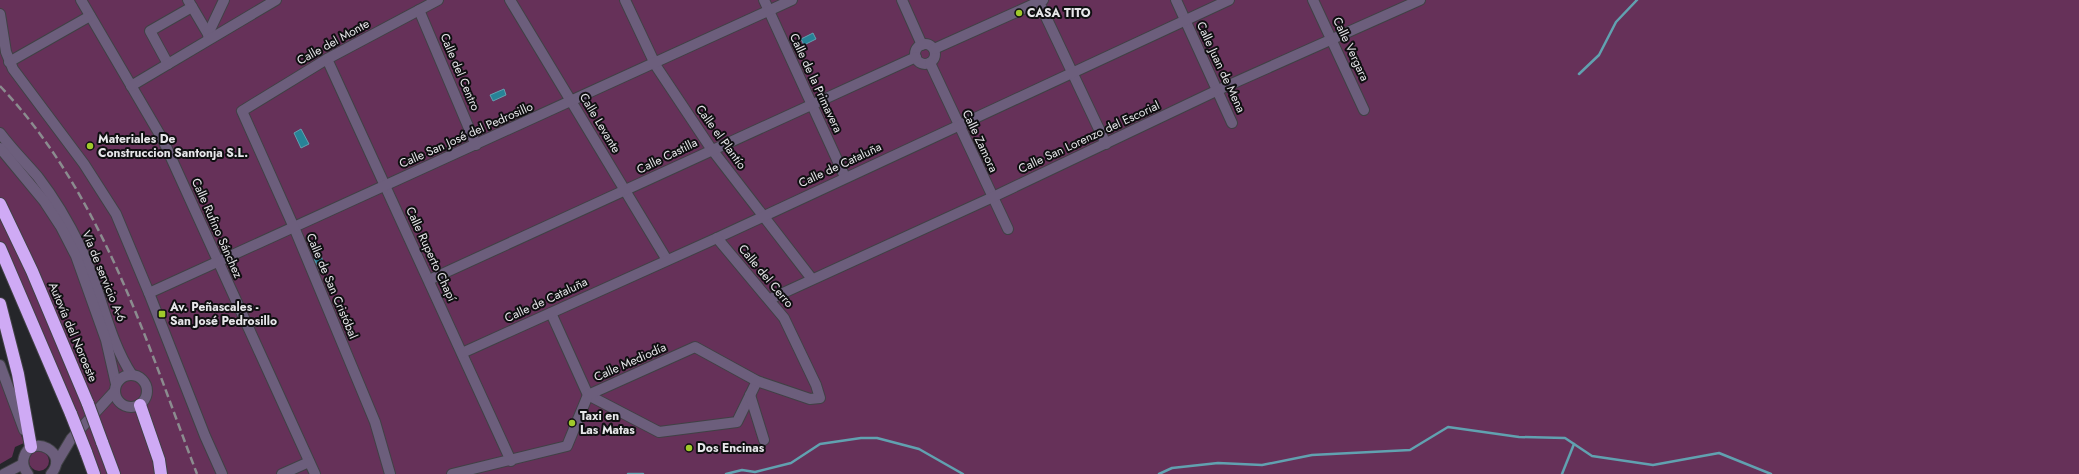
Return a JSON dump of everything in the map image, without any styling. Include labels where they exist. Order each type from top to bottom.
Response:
[{"type":"highway","name":"Autovía del Noroeste","points":[[0,204],[32,271],[88,404],[114,474]]},
{"type":"highway","points":[[0,248],[71,414],[94,474]]},
{"type":"highway","points":[[0,304],[18,374],[30,449]]},
{"type":"highway","points":[[142,404],[159,460],[161,474]]},
{"type":"street","name":"Calle Rufino Sánchez","points":[[81,0],[163,140],[315,474]]},
{"type":"street","points":[[209,36],[224,0]]},
{"type":"street","points":[[131,86],[168,64],[209,36],[276,0]]},
{"type":"street","name":"Calle del Monte","points":[[242,111],[327,59],[438,0]]},
{"type":"street","name":"Calle Levante","points":[[510,0],[667,260]]},
{"type":"street","name":"Calle el Plantío","points":[[625,0],[655,64],[712,149],[812,279]]},
{"type":"street","name":"Calle de la Primavera","points":[[764,0],[845,177]]},
{"type":"street","name":"Calle San José del Pedrosillo","points":[[150,293],[572,102],[792,0]]},
{"type":"street","points":[[902,0],[922,45]]},
{"type":"street","name":"Calle Juan de Mena","points":[[1176,0],[1232,123]]},
{"type":"street","name":"Calle de Cataluña","points":[[462,353],[717,238],[845,177],[1229,0]]},
{"type":"street","name":"Calle Vergara","points":[[1313,0],[1364,110]]},
{"type":"street","name":"Calle San Lorenzo del Escorial","points":[[770,299],[993,197],[1218,90],[1418,0]]},
{"type":"street","points":[[934,49],[1040,1],[1106,144]]},
{"type":"street","points":[[168,64],[150,31],[190,4],[209,36]]},
{"type":"street","name":"Calle del Centro","points":[[419,10],[476,145]]},
{"type":"street","points":[[0,14],[8,62],[84,164],[116,214],[150,293],[205,436],[222,474]]},
{"type":"street","points":[[8,62],[90,16]]},
{"type":"street","points":[[922,45],[929,45],[934,49],[935,57],[930,63],[922,63],[916,57],[916,49],[922,45]]},
{"type":"street","name":"Calle Castilla","points":[[429,280],[625,191],[712,149],[916,57]]},
{"type":"street","name":"Calle Ruperto Chapí","points":[[327,59],[511,461]]},
{"type":"street","name":"Calle Zamora","points":[[930,63],[1008,229]]},
{"type":"street","name":"Calle de San Cristóbal","points":[[242,111],[294,228],[375,422],[390,474]]},
{"type":"street","name":"Vía de servicio A-6","points":[[0,133],[38,178],[67,221],[84,256],[122,360],[132,375]]},
{"type":"street","name":"Vía de servicio A-6","points":[[0,148],[44,201],[61,227],[76,256],[106,340],[116,393]]},
{"type":"street","name":"Calle del Cerro","points":[[717,238],[770,299],[784,318],[816,385],[820,398]]},
{"type":"street","points":[[551,312],[588,395],[659,432],[737,422],[757,380]]},
{"type":"street","name":"Calle Mediodía","points":[[452,474],[511,461],[567,446],[588,395],[695,347],[757,380],[810,399],[820,398]]},
{"type":"street","points":[[0,364],[30,449]]},
{"type":"street","points":[[51,474],[71,440],[116,393],[123,377],[132,375],[140,378],[146,385],[147,394],[142,404],[167,474]]},
{"type":"street","points":[[116,393],[128,407],[142,404]]},
{"type":"street","points":[[750,395],[764,440]]},
{"type":"street","points":[[47,447],[71,440]]},
{"type":"street","points":[[28,474],[23,464],[23,458],[30,449],[42,445],[47,447],[55,456],[56,464]]},
{"type":"street","points":[[282,474],[309,462]]},
{"type":"street","points":[[4,474],[23,464]]},
{"type":"shaded area","points":[[0,0],[2079,0],[2079,474],[94,474],[0,251]]},
{"type":"shaded area","points":[[0,378],[24,443],[15,447],[12,457],[0,464]]},
{"type":"shaded area","points":[[39,451],[46,454],[49,461],[46,468],[39,471],[32,468],[29,461],[32,454]]},
{"type":"water","points":[[813,33],[816,39],[804,45],[801,39]]},
{"type":"water","points":[[504,89],[506,95],[493,101],[490,95]]},
{"type":"water","points":[[301,129],[309,144],[301,148],[294,133]]},
{"type":"water","points":[[321,256],[326,269],[323,272],[320,271],[314,259]]},
{"type":"waterway","points":[[1579,74],[1599,55],[1616,22],[1637,0]]},
{"type":"waterway","points":[[1159,474],[1172,468],[1218,463],[1262,465],[1312,455],[1410,450],[1448,427],[1519,437],[1565,438],[1592,456],[1653,465],[1719,453],[1771,474]]},
{"type":"waterway","points":[[726,474],[742,470],[755,472],[791,463],[820,444],[861,438],[877,438],[919,449],[963,474]]},
{"type":"waterway","points":[[1562,474],[1574,444]]},
{"type":"waterway","points":[[628,474],[643,474]]},
{"type":"railway","points":[[0,86],[36,128],[66,173],[93,220],[139,320],[197,474]]},
{"type":"place","name":"CASA TITO","points":[[1019,13]]},
{"type":"place","name":"Materiales De Construccion Santonja S.L.","points":[[90,146]]},
{"type":"place","name":"Av. Peñascales - San José Pedrosillo","points":[[162,314]]},
{"type":"place","name":"Taxi en Las Matas","points":[[572,423]]},
{"type":"place","name":"Dos Encinas","points":[[689,448]]}]
